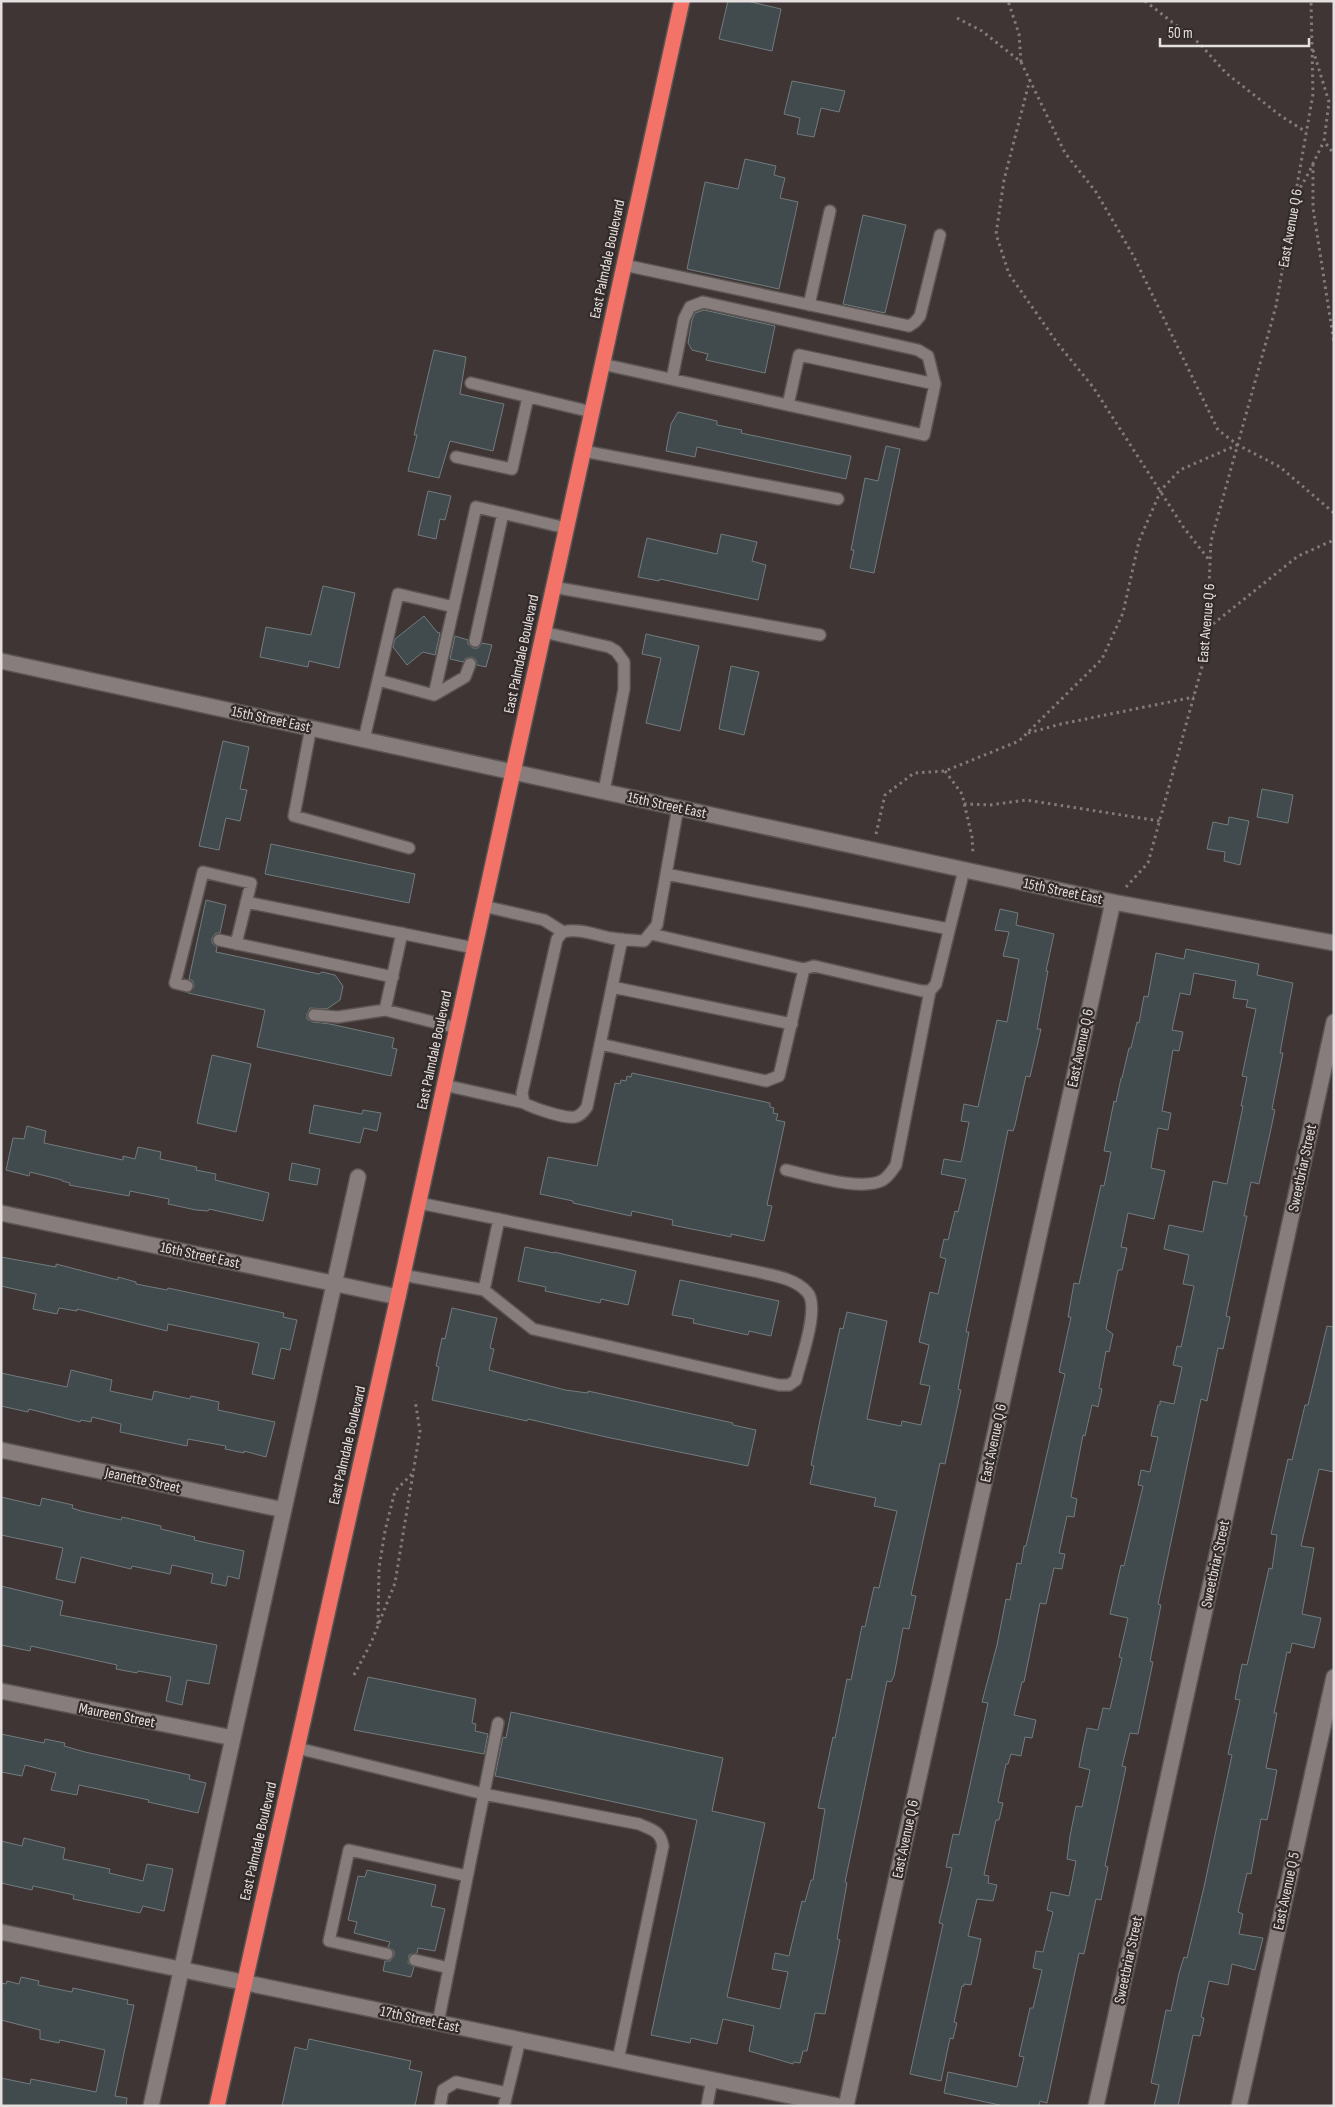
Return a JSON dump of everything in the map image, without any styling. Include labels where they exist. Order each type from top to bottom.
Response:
[{"type":"highway","name":"East Palmdale Boulevard","points":[[218,2106],[296,1748],[419,1203],[682,1]]},
{"type":"street","name":"15th Street East","points":[[1,661],[1113,902],[1334,943]]},
{"type":"street","name":"East Avenue Q 6","points":[[846,2106],[1113,902]]},
{"type":"street","name":"Sweetbriar Street","points":[[1096,2106],[1334,1022]]},
{"type":"street","points":[[151,2106],[358,1178]]},
{"type":"street","name":"16th Street East","points":[[1,1214],[398,1297]]},
{"type":"street","name":"Jeanette Street","points":[[1,1450],[284,1510]]},
{"type":"street","name":"East Avenue Q 5","points":[[1239,2106],[1334,1677]]},
{"type":"street","name":"Maureen Street","points":[[1,1692],[233,1738]]},
{"type":"street","name":"17th Street East","points":[[1,1932],[839,2106]]},
{"type":"lane","points":[[809,305],[830,211]]},
{"type":"lane","points":[[624,265],[909,326],[920,316],[940,235]]},
{"type":"lane","points":[[602,364],[672,380],[924,435],[935,384],[928,356],[918,350],[703,302],[690,307],[684,319],[672,380]]},
{"type":"lane","points":[[788,405],[799,355],[935,384]]},
{"type":"lane","points":[[471,384],[592,412]]},
{"type":"lane","points":[[456,457],[512,469],[528,396]]},
{"type":"lane","points":[[583,451],[838,499]]},
{"type":"lane","points":[[434,695],[476,507],[566,528]]},
{"type":"lane","points":[[475,642],[503,513]]},
{"type":"lane","points":[[553,587],[820,635]]},
{"type":"lane","points":[[364,739],[398,594],[454,607]]},
{"type":"lane","points":[[543,632],[609,646],[616,651],[624,662],[624,689],[604,791]]},
{"type":"lane","points":[[378,680],[434,695],[465,677],[470,664]]},
{"type":"lane","points":[[311,727],[294,816],[409,848]]},
{"type":"lane","points":[[524,1103],[522,1093],[557,939],[563,932],[574,930],[644,941],[651,934],[657,924],[678,807]]},
{"type":"lane","points":[[786,1170],[856,1184],[870,1184],[882,1181],[890,1175],[896,1165],[930,991],[936,984],[949,929],[968,871]]},
{"type":"lane","points":[[187,986],[175,983],[193,934],[202,872],[251,883],[236,944]]},
{"type":"lane","points":[[666,874],[949,929]]},
{"type":"lane","points":[[246,902],[474,948]]},
{"type":"lane","points":[[483,906],[544,920],[563,932]]},
{"type":"lane","points":[[385,1010],[402,933]]},
{"type":"lane","points":[[651,934],[804,968],[814,966],[922,991],[930,991]]},
{"type":"lane","points":[[444,1085],[524,1103],[531,1107],[574,1118],[580,1115],[587,1107],[622,939]]},
{"type":"lane","points":[[219,940],[393,977]]},
{"type":"lane","points":[[600,1044],[766,1080],[779,1076],[804,968]]},
{"type":"lane","points":[[612,987],[792,1024]]},
{"type":"lane","points":[[314,1014],[338,1017],[385,1010],[457,1028]]},
{"type":"lane","points":[[403,1275],[484,1290],[533,1328],[779,1385],[789,1385],[796,1380],[812,1312],[812,1299],[807,1291],[788,1280],[754,1271],[419,1203]]},
{"type":"lane","points":[[484,1290],[499,1219]]},
{"type":"lane","points":[[438,2022],[498,1723]]},
{"type":"lane","points":[[296,1748],[484,1794],[638,1824],[656,1832],[661,1837],[663,1846],[618,2060]]},
{"type":"lane","points":[[387,1954],[329,1941],[349,1850],[467,1876]]},
{"type":"lane","points":[[415,1960],[449,1968]]},
{"type":"lane","points":[[504,2106],[520,2040]]},
{"type":"lane","points":[[707,2106],[712,2079]]},
{"type":"lane","points":[[440,2106],[443,2090],[456,2082],[507,2093]]},
{"type":"path","points":[[1008,1],[1019,34],[1021,62]]},
{"type":"path","points":[[1145,1],[1200,44],[1226,73],[1281,116],[1306,132]]},
{"type":"path","name":"East Avenue Q 6","points":[[1113,902],[1148,863],[1206,652],[1211,541],[1276,306],[1313,94],[1311,1]]},
{"type":"path","points":[[957,18],[982,30],[1021,62],[1065,153],[1096,192],[1133,255],[1218,430],[1238,445],[1280,467],[1334,513]]},
{"type":"path","points":[[1295,195],[1324,140],[1329,102],[1312,44]]},
{"type":"path","points":[[1030,79],[1004,180],[996,234],[1009,274],[1058,344],[1092,387],[1161,490],[1184,528],[1210,561]]},
{"type":"path","points":[[1324,140],[1334,154]]},
{"type":"path","points":[[1313,164],[1313,208],[1334,343]]},
{"type":"path","points":[[872,850],[885,795],[914,773],[945,771],[1019,741],[1102,659],[1123,613],[1138,541],[1161,490],[1180,470],[1238,445]]},
{"type":"path","points":[[1207,628],[1298,556],[1334,540]]},
{"type":"path","points":[[1027,734],[1061,724],[1194,697]]},
{"type":"path","points":[[945,771],[962,794],[972,837],[968,871]]},
{"type":"path","points":[[964,804],[990,805],[1026,800],[1160,821]]},
{"type":"path","points":[[354,1675],[378,1625],[395,1583],[420,1431],[415,1400]]},
{"type":"path","points":[[378,1625],[379,1568],[394,1491],[414,1472]]},
{"type":"building","points":[[728,1],[747,1],[781,9],[772,51],[719,39]]},
{"type":"building","points":[[792,81],[845,91],[839,112],[821,108],[814,137],[797,134],[800,118],[784,114]]},
{"type":"building","points":[[745,159],[776,166],[774,175],[785,178],[780,198],[798,202],[779,289],[687,269],[705,182],[738,189]]},
{"type":"building","points":[[863,215],[906,225],[885,313],[843,304]]},
{"type":"building","points":[[704,310],[775,326],[765,373],[706,360],[708,354],[692,350],[688,343],[692,320],[695,313]]},
{"type":"building","points":[[434,350],[466,357],[460,394],[504,404],[493,451],[450,441],[439,478],[408,471],[417,435],[414,435]]},
{"type":"building","points":[[678,412],[717,421],[717,425],[742,430],[741,433],[851,456],[846,479],[697,447],[695,457],[666,451],[671,424]]},
{"type":"building","points":[[886,446],[900,449],[874,573],[850,568],[854,550],[851,550],[865,478],[878,481]]},
{"type":"building","points":[[428,491],[451,496],[445,520],[440,519],[436,539],[418,535]]},
{"type":"building","points":[[721,534],[757,542],[752,561],[766,565],[758,600],[660,579],[659,581],[638,577],[647,538],[717,554]]},
{"type":"building","points":[[323,586],[355,593],[339,668],[309,661],[308,667],[260,657],[266,627],[311,635]]},
{"type":"building","points":[[424,616],[440,633],[435,655],[423,652],[407,665],[393,647],[395,639]]},
{"type":"building","points":[[646,634],[699,646],[680,731],[646,723],[661,658],[642,654]]},
{"type":"building","points":[[455,636],[468,640],[468,644],[473,648],[478,648],[482,643],[492,645],[486,667],[477,665],[476,660],[472,657],[466,658],[463,662],[450,659]]},
{"type":"building","points":[[731,666],[759,672],[744,735],[719,729]]},
{"type":"building","points":[[223,741],[249,747],[240,789],[247,790],[240,821],[226,818],[219,850],[199,846]]},
{"type":"building","points":[[1262,789],[1293,795],[1288,823],[1257,817]]},
{"type":"building","points":[[1229,817],[1249,821],[1240,865],[1224,861],[1225,852],[1207,849],[1213,822],[1228,825]]},
{"type":"building","points":[[271,844],[415,874],[409,903],[265,874]]},
{"type":"building","points":[[206,900],[226,905],[220,933],[216,933],[212,938],[212,943],[217,947],[216,952],[319,974],[322,972],[335,975],[343,986],[340,1000],[327,1009],[310,1008],[307,1019],[313,1022],[394,1038],[392,1048],[397,1049],[391,1076],[257,1047],[265,1010],[188,993],[194,987],[193,981],[189,979]]},
{"type":"building","points":[[1000,909],[1018,913],[1016,925],[1054,934],[1037,1029],[1041,1029],[1030,1077],[1026,1076],[1015,1125],[1013,1131],[1008,1130],[966,1332],[969,1332],[958,1389],[961,1390],[945,1464],[940,1463],[911,1595],[916,1596],[909,1629],[903,1628],[894,1676],[891,1682],[887,1681],[845,1882],[847,1883],[837,1939],[840,1940],[825,2014],[815,2013],[807,2051],[803,2051],[800,2063],[794,2062],[793,2064],[749,2051],[754,2026],[723,2019],[717,2044],[691,2038],[690,2043],[651,2035],[697,1820],[495,1776],[503,1737],[506,1738],[511,1712],[723,1758],[712,1811],[765,1823],[727,1997],[780,2009],[788,1972],[772,1969],[775,1953],[789,1956],[802,1901],[805,1902],[811,1880],[813,1880],[825,1809],[818,1808],[833,1737],[835,1738],[847,1679],[851,1680],[862,1626],[865,1627],[874,1587],[879,1588],[897,1511],[874,1506],[876,1498],[810,1484],[814,1466],[811,1465],[819,1425],[840,1328],[843,1329],[847,1312],[887,1321],[867,1419],[901,1426],[902,1421],[921,1425],[930,1386],[920,1384],[929,1345],[919,1342],[930,1292],[938,1294],[946,1259],[940,1257],[944,1239],[948,1240],[955,1211],[958,1212],[966,1179],[941,1174],[944,1159],[961,1162],[969,1122],[961,1121],[964,1104],[978,1107],[997,1020],[1007,1022],[1019,959],[1003,956],[1009,932],[995,930]]},
{"type":"building","points":[[1186,949],[1259,964],[1257,975],[1293,983],[1280,1053],[1283,1053],[1272,1109],[1275,1110],[1259,1184],[1251,1182],[1244,1216],[1247,1216],[1226,1316],[1230,1317],[1223,1349],[1218,1348],[1207,1401],[1201,1399],[1158,1604],[1161,1605],[1150,1661],[1153,1662],[1138,1734],[1130,1733],[1122,1766],[1126,1767],[1105,1866],[1108,1867],[1101,1900],[1096,1899],[1084,1954],[1079,1953],[1047,2103],[1040,2101],[1039,2106],[1004,2106],[944,2093],[948,2072],[1017,2087],[1024,2057],[1019,2056],[1030,2008],[1033,2008],[1042,1970],[1033,1968],[1036,1951],[1043,1952],[1053,1912],[1047,1910],[1051,1892],[1069,1896],[1076,1861],[1067,1859],[1070,1836],[1076,1806],[1082,1807],[1090,1770],[1079,1767],[1083,1746],[1087,1728],[1098,1730],[1103,1708],[1110,1709],[1122,1658],[1119,1657],[1128,1618],[1110,1614],[1121,1565],[1124,1566],[1143,1486],[1138,1485],[1141,1470],[1150,1472],[1158,1437],[1151,1436],[1158,1405],[1160,1405],[1160,1401],[1174,1404],[1182,1367],[1173,1365],[1177,1346],[1181,1347],[1194,1286],[1183,1284],[1189,1255],[1164,1249],[1169,1225],[1203,1232],[1213,1181],[1227,1184],[1243,1106],[1241,1106],[1247,1077],[1242,1076],[1256,1009],[1246,1007],[1248,1000],[1233,998],[1236,981],[1194,973],[1190,995],[1180,993],[1172,1030],[1183,1032],[1179,1051],[1173,1050],[1162,1111],[1171,1113],[1168,1130],[1158,1128],[1151,1168],[1165,1171],[1154,1219],[1128,1213],[1121,1247],[1127,1248],[1122,1270],[1118,1270],[1106,1329],[1113,1334],[1109,1352],[1106,1351],[1099,1388],[1102,1389],[1098,1407],[1092,1405],[1085,1436],[1083,1435],[1071,1497],[1077,1499],[1074,1517],[1067,1516],[1059,1553],[1065,1554],[1062,1569],[1054,1568],[1046,1604],[1040,1603],[1024,1682],[1022,1682],[1014,1715],[1036,1720],[1032,1738],[1025,1737],[1021,1756],[1011,1754],[1008,1764],[1006,1764],[998,1802],[1003,1803],[999,1820],[996,1820],[984,1875],[989,1876],[988,1883],[997,1885],[993,1901],[977,1899],[968,1936],[981,1939],[971,1985],[964,1984],[962,1986],[954,2022],[957,2023],[953,2039],[950,2038],[941,2081],[910,2074],[943,1924],[939,1923],[952,1868],[946,1867],[953,1834],[959,1835],[988,1703],[982,1702],[997,1645],[1006,1599],[1010,1600],[1017,1563],[1021,1564],[1024,1546],[1026,1546],[1065,1374],[1059,1372],[1071,1317],[1068,1317],[1074,1283],[1079,1284],[1101,1185],[1104,1186],[1111,1152],[1104,1151],[1114,1101],[1116,1102],[1137,1022],[1139,1023],[1144,996],[1148,997],[1156,953],[1184,959]]},
{"type":"building","points":[[212,1055],[251,1064],[236,1132],[197,1123]]},
{"type":"building","points":[[632,1073],[770,1103],[770,1107],[774,1108],[773,1113],[778,1114],[776,1120],[785,1122],[767,1205],[772,1206],[764,1241],[731,1234],[731,1237],[672,1225],[673,1220],[632,1211],[631,1216],[540,1194],[548,1157],[597,1166],[615,1083],[620,1084],[621,1080],[626,1081],[627,1076],[631,1077]]},
{"type":"building","points":[[314,1105],[362,1114],[363,1110],[381,1113],[377,1131],[364,1128],[360,1143],[309,1133]]},
{"type":"building","points":[[27,1126],[46,1131],[44,1143],[123,1160],[123,1156],[135,1159],[138,1147],[161,1152],[160,1159],[197,1167],[196,1170],[216,1174],[215,1180],[269,1193],[263,1221],[209,1209],[208,1211],[196,1210],[168,1204],[169,1199],[130,1191],[129,1196],[69,1185],[70,1183],[62,1180],[30,1172],[29,1176],[6,1170],[13,1138],[24,1139]]},
{"type":"building","points":[[292,1163],[320,1169],[317,1185],[289,1180]]},
{"type":"building","points":[[525,1247],[636,1271],[628,1305],[601,1299],[600,1303],[545,1291],[546,1287],[518,1281]]},
{"type":"building","points":[[1,1257],[56,1267],[56,1264],[118,1280],[118,1277],[136,1282],[136,1284],[167,1290],[168,1288],[284,1313],[283,1317],[297,1320],[290,1350],[281,1348],[274,1379],[252,1374],[259,1343],[168,1324],[167,1331],[77,1309],[77,1311],[59,1308],[57,1314],[33,1309],[36,1294],[1,1286]]},
{"type":"building","points":[[680,1280],[779,1301],[771,1336],[749,1331],[748,1335],[693,1323],[694,1319],[672,1315]]},
{"type":"building","points":[[452,1308],[497,1318],[490,1348],[494,1349],[489,1370],[565,1390],[588,1393],[588,1391],[733,1423],[733,1425],[756,1430],[748,1466],[432,1400],[439,1367],[436,1366],[442,1338],[445,1339]]},
{"type":"building","points":[[1327,1326],[1334,1327],[1334,1472],[1319,1469],[1301,1546],[1314,1548],[1302,1614],[1321,1618],[1314,1648],[1292,1643],[1290,1653],[1287,1652],[1274,1713],[1277,1713],[1266,1768],[1277,1770],[1267,1820],[1261,1819],[1251,1874],[1247,1873],[1238,1912],[1243,1914],[1239,1934],[1263,1938],[1255,1970],[1232,1964],[1228,1985],[1209,1981],[1201,2017],[1204,2018],[1200,2036],[1193,2035],[1178,2106],[1154,2106],[1159,2085],[1151,2083],[1166,2010],[1171,2011],[1179,1973],[1184,1957],[1187,1958],[1232,1755],[1228,1754],[1240,1700],[1235,1699],[1242,1664],[1247,1665],[1269,1568],[1272,1569],[1277,1535],[1271,1534],[1282,1485],[1288,1459],[1292,1460],[1305,1405],[1308,1405]]},
{"type":"building","points":[[71,1370],[112,1380],[110,1391],[152,1400],[154,1391],[190,1399],[191,1396],[219,1402],[218,1410],[275,1422],[266,1457],[244,1451],[244,1453],[225,1449],[226,1446],[188,1439],[187,1446],[120,1432],[121,1424],[92,1417],[91,1422],[81,1420],[80,1422],[29,1409],[28,1412],[1,1406],[1,1373],[67,1387]]},
{"type":"building","points":[[1,1497],[40,1506],[42,1498],[73,1505],[72,1508],[81,1511],[121,1520],[122,1517],[161,1526],[161,1529],[195,1537],[194,1540],[244,1551],[239,1579],[228,1576],[226,1586],[211,1583],[213,1574],[172,1565],[170,1574],[132,1566],[131,1569],[81,1557],[75,1583],[56,1579],[63,1548],[1,1535]]},
{"type":"building","points":[[1,1586],[63,1601],[60,1615],[217,1645],[209,1684],[187,1680],[182,1705],[166,1701],[171,1677],[116,1669],[117,1665],[31,1646],[30,1651],[1,1645]]},
{"type":"building","points":[[368,1677],[476,1699],[472,1723],[476,1724],[475,1731],[488,1734],[484,1754],[354,1730]]},
{"type":"building","points":[[1,1734],[44,1743],[45,1739],[65,1743],[64,1746],[85,1752],[190,1775],[189,1779],[206,1783],[198,1813],[79,1785],[77,1795],[51,1790],[56,1773],[25,1765],[22,1776],[1,1772]]},
{"type":"building","points":[[24,1838],[65,1848],[63,1859],[110,1869],[109,1873],[143,1881],[147,1864],[173,1869],[164,1911],[143,1906],[140,1913],[73,1899],[74,1895],[33,1886],[32,1890],[1,1883],[1,1841],[22,1846]]},
{"type":"building","points":[[367,1870],[436,1885],[431,1906],[445,1909],[435,1951],[418,1948],[417,1953],[409,1955],[408,1963],[414,1967],[411,1977],[383,1971],[385,1961],[390,1961],[394,1956],[394,1951],[388,1947],[390,1942],[354,1933],[357,1922],[348,1920],[358,1876],[365,1877]]},
{"type":"building","points":[[21,1977],[39,1981],[38,1985],[72,1992],[73,1988],[128,2000],[127,2004],[134,2005],[115,2096],[127,2098],[126,2106],[1,2106],[1,2078],[30,2084],[31,2079],[96,2092],[105,2050],[60,2040],[59,2043],[40,2039],[40,2030],[1,2020],[1,1983],[6,1984],[7,1981],[19,1984]]},
{"type":"building","points":[[309,2039],[411,2061],[409,2069],[422,2072],[415,2106],[282,2106],[295,2047],[307,2050]]}]
